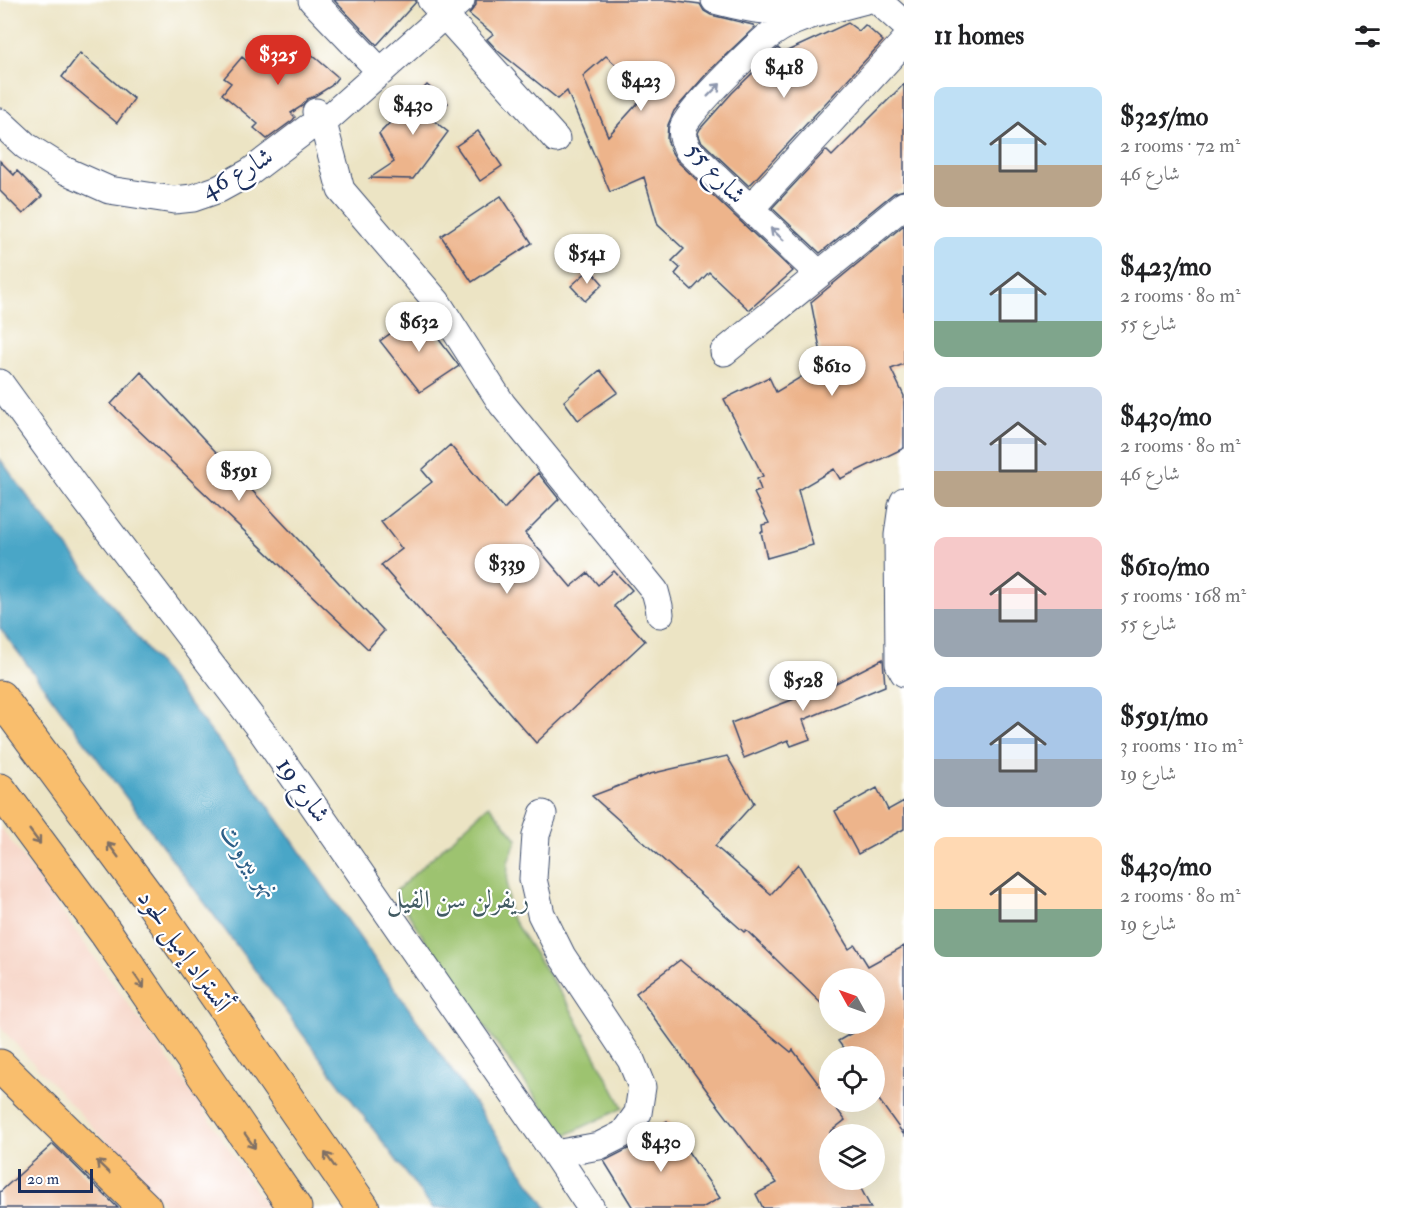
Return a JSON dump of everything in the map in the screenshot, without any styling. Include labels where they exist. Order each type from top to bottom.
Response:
[{"type":"main road","name":"أتستراد إميل لحود","points":[[0,697],[148,897],[363,1208]]},
{"type":"main road","name":"أتستراد إميل لحود","points":[[0,790],[106,933],[295,1208]]},
{"type":"main road","points":[[5,1081],[145,1208]]},
{"type":"street","points":[[312,0],[376,66]]},
{"type":"street","points":[[715,0],[771,10],[812,0]]},
{"type":"street","name":"شارع 55","points":[[819,274],[688,150],[682,137],[683,127],[687,119],[709,94],[768,36],[790,23],[866,0]]},
{"type":"street","points":[[877,0],[904,24]]},
{"type":"street","points":[[442,4],[556,139]]},
{"type":"street","name":"شارع 46","points":[[0,122],[26,146],[63,170],[109,190],[174,200],[193,198],[219,189],[250,172],[316,121],[442,4]]},
{"type":"street","points":[[750,209],[904,42]]},
{"type":"street","points":[[316,121],[341,190],[437,302],[502,404],[655,591],[660,614]]},
{"type":"street","points":[[724,352],[904,205]]},
{"type":"street","name":"شارع 19","points":[[0,382],[76,489],[263,733],[591,1208]]},
{"type":"street","points":[[904,501],[898,535],[899,664],[904,673]]},
{"type":"street","points":[[543,814],[536,835],[533,879],[541,914],[562,956],[631,1060],[642,1088],[638,1113],[623,1134],[599,1146],[555,1154]]},
{"type":"shaded area","points":[[0,826],[198,1101],[267,1208],[167,1208],[0,1027]]},
{"type":"green space","name":"ريفرلن سن الفيل","points":[[489,805],[517,839],[508,862],[509,914],[569,1006],[623,1108],[564,1136],[444,971],[395,892]]},
{"type":"water","name":"نهر بيروت","points":[[0,459],[265,801],[547,1208],[432,1208],[0,628]]},
{"type":"building","points":[[334,0],[416,0],[416,2],[377,45]]},
{"type":"building","points":[[476,0],[670,0],[700,4],[704,11],[711,15],[753,25],[755,27],[709,71],[674,111],[668,125],[667,139],[677,161],[793,271],[749,310],[709,272],[692,290],[675,274],[680,268],[672,261],[684,249],[658,225],[644,177],[610,192],[567,91],[558,99],[498,51],[487,39],[493,34],[469,14],[476,5]],"holes":[[[606,56],[647,93],[608,136],[583,76]]]},
{"type":"building","points":[[848,23],[859,31],[865,25],[883,41],[749,186],[701,141],[698,133],[700,129],[732,93],[778,48],[783,53]]},
{"type":"building","points":[[290,36],[338,77],[331,86],[307,99],[302,106],[291,113],[295,117],[293,120],[267,139],[254,128],[258,124],[222,94],[231,83],[224,78],[242,57],[260,72]]},
{"type":"building","points":[[80,53],[134,99],[117,123],[62,77]]},
{"type":"building","points":[[904,84],[904,190],[894,193],[820,253],[772,208],[826,150],[832,156]]},
{"type":"building","points":[[427,85],[448,103],[433,120],[448,132],[413,179],[370,178],[394,162],[379,134]]},
{"type":"building","points":[[478,131],[502,166],[480,181],[456,146]]},
{"type":"building","points":[[0,161],[14,175],[17,171],[42,196],[23,214],[0,191]]},
{"type":"building","points":[[501,196],[532,243],[472,282],[441,236]]},
{"type":"building","points":[[904,225],[904,364],[891,369],[904,396],[904,448],[840,479],[834,469],[798,490],[813,545],[767,558],[761,532],[763,532],[762,525],[769,523],[754,493],[761,490],[757,479],[763,476],[724,399],[769,377],[776,392],[823,364],[811,302]]},
{"type":"building","points":[[590,269],[603,284],[585,301],[571,286]]},
{"type":"building","points":[[419,313],[459,366],[420,392],[380,341]]},
{"type":"building","points":[[600,370],[618,392],[578,420],[564,401]]},
{"type":"building","points":[[141,372],[384,631],[368,649],[111,404]]},
{"type":"building","points":[[450,445],[504,509],[538,473],[559,499],[525,533],[571,587],[588,573],[598,585],[614,571],[632,590],[614,606],[645,641],[536,743],[381,565],[402,549],[381,522],[432,482],[422,470]]},
{"type":"building","points":[[883,659],[885,686],[803,720],[810,739],[791,746],[788,740],[744,758],[731,723],[834,684]]},
{"type":"building","points":[[727,756],[754,803],[715,846],[771,894],[798,864],[849,949],[855,945],[868,966],[904,946],[904,1135],[885,1108],[885,1046],[842,1046],[838,1041],[850,1034],[885,1034],[885,968],[819,968],[819,1001],[746,930],[744,932],[592,796],[650,774]]},
{"type":"building","points":[[877,788],[888,810],[904,801],[904,829],[858,854],[835,811]]},
{"type":"building","points":[[680,960],[791,1052],[793,1050],[819,1084],[819,1112],[839,1112],[845,1120],[840,1124],[819,1124],[819,1190],[862,1190],[871,1208],[763,1208],[756,1194],[777,1183],[636,993]]},
{"type":"building","points":[[667,1121],[720,1198],[702,1208],[633,1208],[604,1161],[630,1148],[641,1136]]},
{"type":"building","points":[[53,1144],[118,1208],[0,1208],[0,1192]]}]
